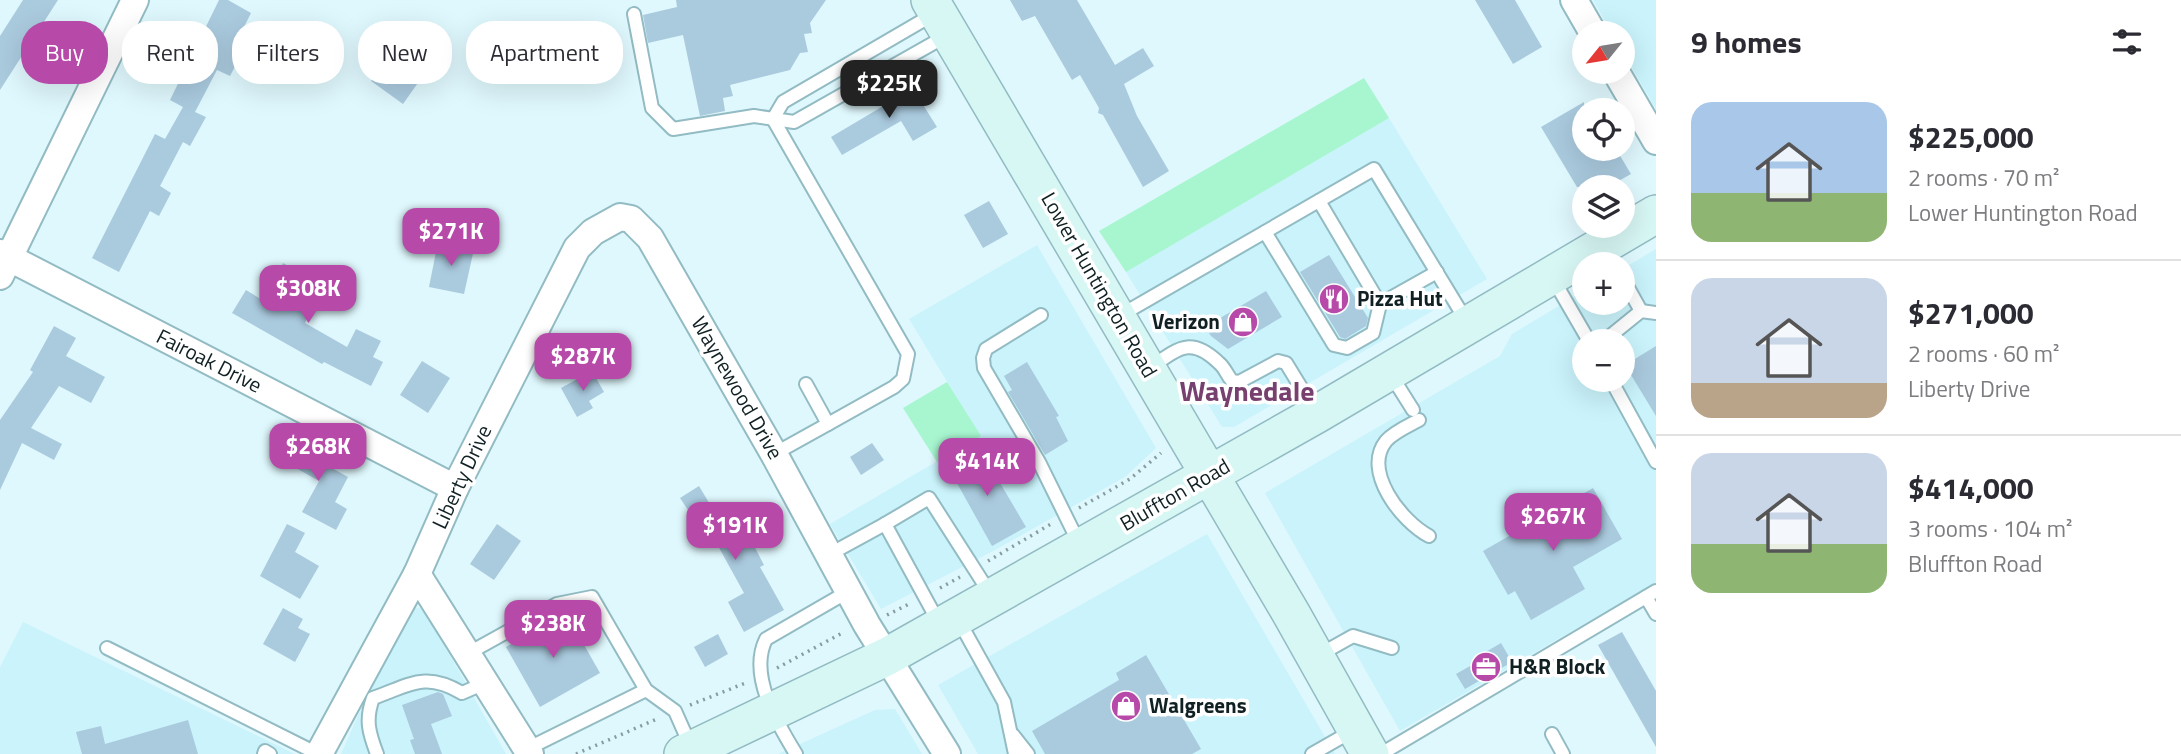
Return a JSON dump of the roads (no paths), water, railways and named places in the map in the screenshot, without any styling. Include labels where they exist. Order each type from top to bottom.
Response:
[{"type":"main road","name":"Lower Huntington Road","points":[[939,15],[1363,741]]},
{"type":"main road","name":"Bluffton Road","points":[[688,752],[888,656],[993,598],[1317,414],[1551,276],[1607,250],[1656,214]]},
{"type":"street","points":[[3,262],[135,0]]},
{"type":"street","points":[[1574,0],[1586,21]]},
{"type":"street","points":[[1623,84],[1656,141]]},
{"type":"street","name":"Waynewood Drive","points":[[620,217],[631,219],[650,238],[849,591],[947,754]]},
{"type":"street","name":"Liberty Drive","points":[[319,754],[417,574],[455,488],[576,248],[593,232],[620,217]]},
{"type":"street","name":"Fairoak Drive","points":[[3,262],[455,488]]},
{"type":"street","points":[[417,574],[528,752]]},
{"type":"lane","points":[[634,14],[652,108],[673,129],[754,116],[794,122],[939,15]]},
{"type":"lane","points":[[773,118],[783,102],[939,15]]},
{"type":"lane","points":[[773,118],[908,354],[903,379],[894,387],[774,454]]},
{"type":"lane","points":[[1117,317],[1374,169],[1468,325]]},
{"type":"lane","points":[[1265,232],[1334,345],[1347,348],[1373,333],[1380,304],[1319,201]]},
{"type":"lane","points":[[1380,304],[1437,272]]},
{"type":"lane","points":[[1551,276],[1582,329]]},
{"type":"lane","points":[[1635,300],[1641,311]]},
{"type":"lane","points":[[1619,329],[1641,311],[1656,313]]},
{"type":"lane","points":[[1041,315],[986,349],[983,358],[991,385],[1082,548]]},
{"type":"lane","points":[[1147,369],[1188,345],[1197,346],[1213,358],[1233,381],[1239,382],[1278,361],[1286,363],[1317,414]]},
{"type":"lane","points":[[1389,371],[1416,415],[1390,437],[1381,449],[1377,466],[1381,479],[1406,519],[1429,536]]},
{"type":"lane","points":[[806,384],[828,424]]},
{"type":"lane","points":[[1618,392],[1656,461]]},
{"type":"lane","points":[[830,554],[929,498],[993,598]]},
{"type":"lane","points":[[885,524],[1004,702],[1015,754]]},
{"type":"lane","points":[[796,754],[772,713],[760,652],[766,639],[849,591]]},
{"type":"lane","points":[[1381,754],[1651,594],[1656,614]]},
{"type":"lane","points":[[467,654],[557,604],[592,597],[646,690],[675,711],[688,752]]},
{"type":"lane","points":[[1316,657],[1353,636],[1392,648]]},
{"type":"lane","points":[[107,648],[319,754]]},
{"type":"lane","points":[[377,754],[368,730],[367,713],[373,698],[428,679],[462,693],[485,683]]},
{"type":"lane","points":[[528,752],[646,690]]},
{"type":"lane","points":[[1010,732],[1028,754]]},
{"type":"lane","points":[[1552,734],[1563,754]]},
{"type":"lane","points":[[1312,754],[1363,741]]},
{"type":"lane","points":[[264,754],[265,751],[270,754]]},
{"type":"place","name":"Pizza Hut","points":[[1334,299]]},
{"type":"place","name":"Verizon","points":[[1243,322]]},
{"type":"place","name":"H&R Block","points":[[1486,667]]},
{"type":"place","name":"Walgreens","points":[[1126,706]]},
{"type":"district","name":"Waynedale","points":[[1247,391]]}]
